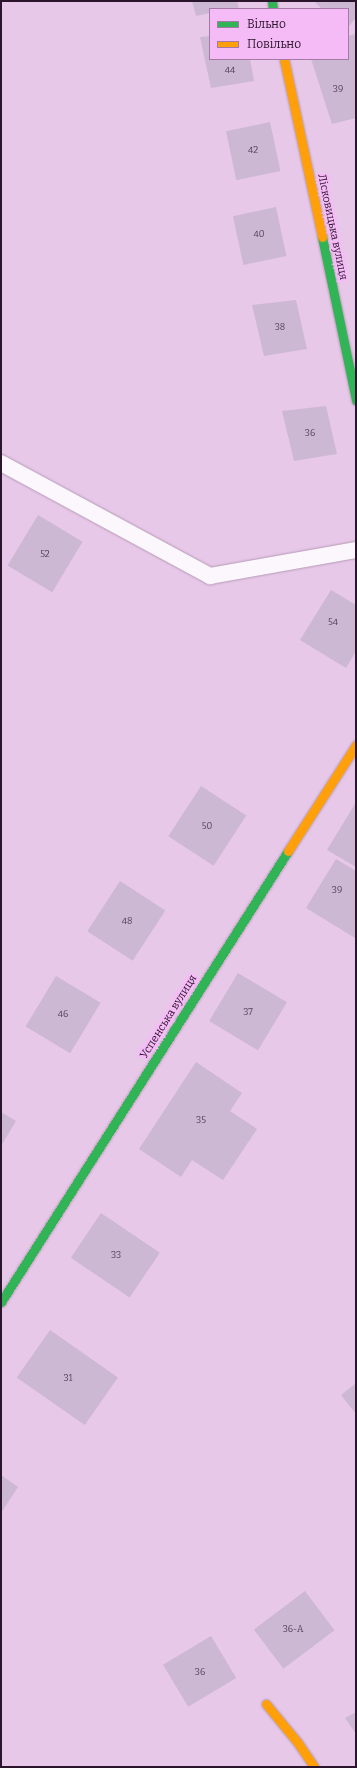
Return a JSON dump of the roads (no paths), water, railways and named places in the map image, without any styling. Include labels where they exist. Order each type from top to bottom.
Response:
[{"type":"street","name":"Лісковицька вулиця","points":[[284,60],[356,400]]},
{"type":"street","name":"Успенська вулиця","points":[[1,1302],[356,745]]},
{"type":"street","points":[[266,1704],[298,1743],[314,1767]]},
{"type":"lane","points":[[1,463],[210,576],[356,550]]}]
